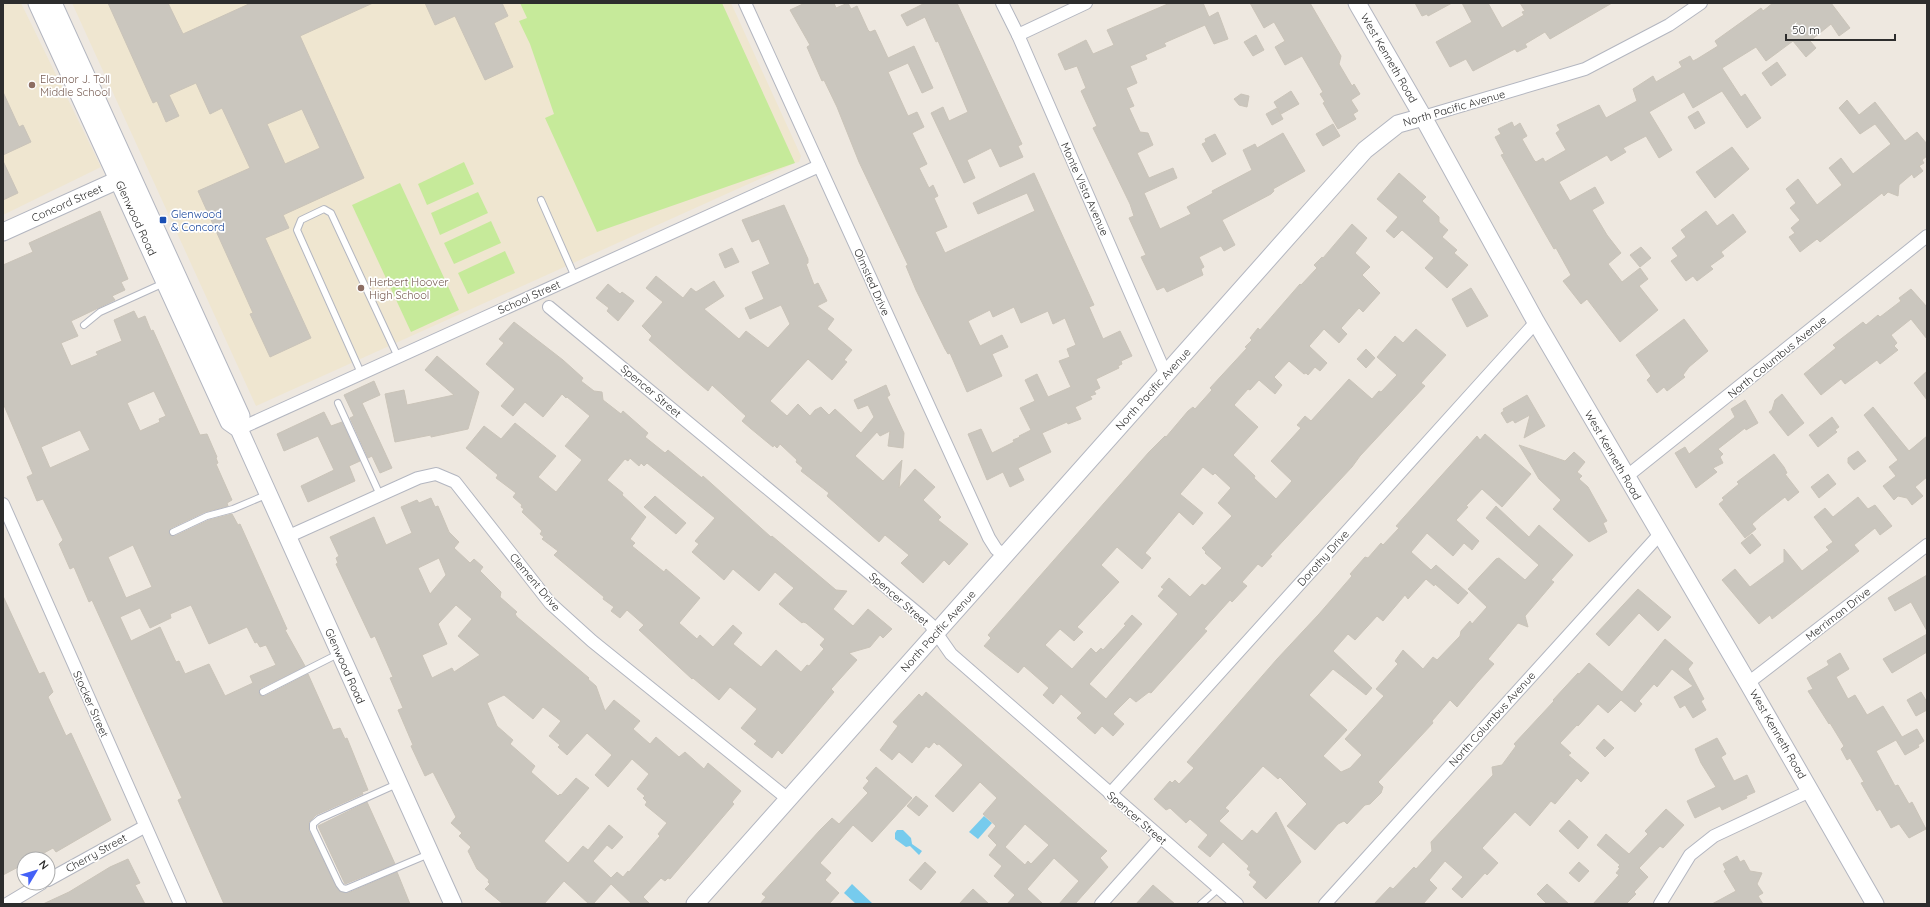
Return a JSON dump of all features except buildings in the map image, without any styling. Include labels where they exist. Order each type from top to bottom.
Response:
[{"type":"street","name":"Glenwood Road","points":[[37,3],[241,416],[239,429]]},
{"type":"street","name":"Glenwood Road","points":[[53,3],[165,282],[229,422],[239,429],[452,904]]},
{"type":"street","name":"Olmsted Drive","points":[[745,3],[988,538],[996,549],[1005,556]]},
{"type":"street","name":"Monte Vista Avenue","points":[[1002,3],[1018,35],[1166,375]]},
{"type":"street","points":[[1018,35],[1086,3]]},
{"type":"street","name":"West Kenneth Road","points":[[1357,3],[1424,117],[1536,322],[1748,683],[1875,904]]},
{"type":"street","name":"North Pacific Avenue","points":[[695,904],[1365,150],[1398,124],[1585,69],[1669,25],[1700,3]]},
{"type":"street","name":"School Street","points":[[239,429],[819,166]]},
{"type":"street","name":"Concord Street","points":[[3,232],[124,177]]},
{"type":"street","name":"North Columbus Avenue","points":[[1626,477],[1927,236]]},
{"type":"street","name":"Spencer Street","points":[[549,307],[921,616],[936,633],[951,654],[1237,904]]},
{"type":"street","name":"Dorothy Drive","points":[[1110,794],[1536,322]]},
{"type":"street","name":"Clement Drive","points":[[287,538],[418,478],[436,474],[455,482],[550,603],[592,641],[788,799]]},
{"type":"street","name":"Stocker Street","points":[[3,504],[144,827],[180,904]]},
{"type":"street","name":"North Columbus Avenue","points":[[1325,904],[1660,534]]},
{"type":"street","name":"Merriman Drive","points":[[1748,683],[1927,545]]},
{"type":"street","points":[[1660,904],[1690,855],[1714,836],[1810,792]]},
{"type":"street","name":"Cherry Street","points":[[56,876],[144,827]]},
{"type":"street","points":[[1101,904],[1160,838]]},
{"type":"street","points":[[7,904],[29,891]]},
{"type":"lane","points":[[540,200],[574,277]]},
{"type":"lane","points":[[361,373],[297,230],[301,220],[324,209],[331,213],[398,357]]},
{"type":"lane","points":[[84,325],[100,312],[165,282]]},
{"type":"lane","points":[[338,403],[380,495]]},
{"type":"lane","points":[[173,532],[206,516],[233,509],[268,494]]},
{"type":"lane","points":[[263,692],[340,654]]},
{"type":"lane","points":[[398,783],[319,819],[313,824],[313,829],[342,888],[346,889],[430,854]]},
{"type":"lane","points":[[1201,904],[1219,888]]},
{"type":"shaded area","name":"Eleanor J. Toll Middle School","points":[[3,3],[21,3],[101,167],[3,215]]},
{"type":"shaded area","name":"Herbert Hoover High School","points":[[72,3],[731,3],[801,156],[799,162],[256,406]]},
{"type":"green space","points":[[520,3],[722,3],[795,163],[597,232],[545,118],[554,114],[530,44],[519,21],[527,18]]},
{"type":"green space","points":[[464,162],[474,184],[427,205],[418,184]]},
{"type":"green space","points":[[400,183],[459,310],[411,332],[352,205]]},
{"type":"green space","points":[[478,192],[488,213],[440,235],[431,213]]},
{"type":"green space","points":[[491,221],[501,243],[454,264],[444,243]]},
{"type":"green space","points":[[505,251],[515,273],[468,294],[458,273]]},
{"type":"water","points":[[984,816],[992,823],[978,839],[969,832]]},
{"type":"water","points":[[897,830],[903,830],[911,838],[912,844],[922,851],[919,855],[910,846],[906,847],[895,839],[895,833]]},
{"type":"water","points":[[852,884],[873,904],[856,904],[844,893]]},
{"type":"place","name":"Eleanor J. Toll Middle School","points":[[32,85]]},
{"type":"place","name":"Glenwood & Concord","points":[[163,220]]},
{"type":"place","name":"Herbert Hoover High School","points":[[361,288]]}]
